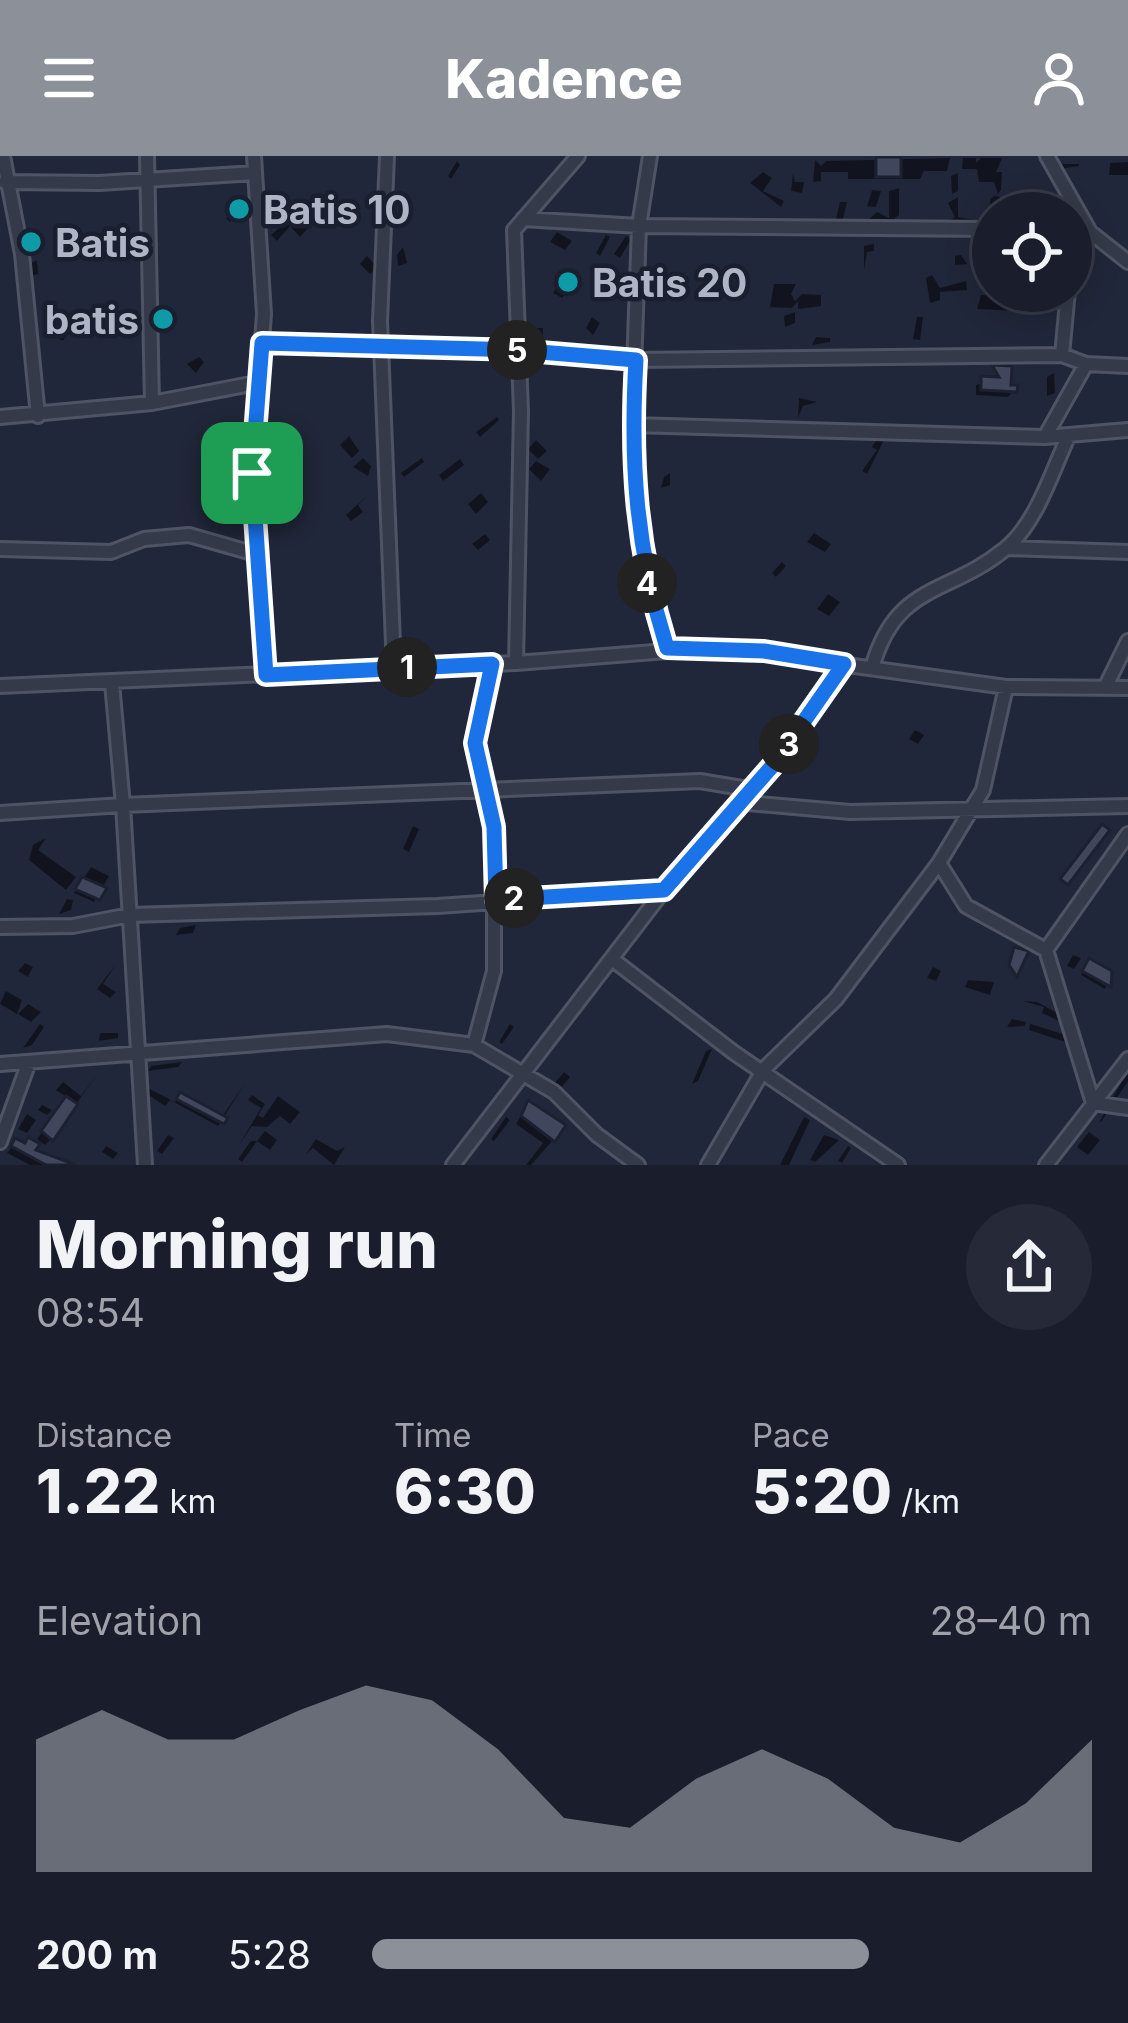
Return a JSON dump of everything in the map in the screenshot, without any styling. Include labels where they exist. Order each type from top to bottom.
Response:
[{"type":"street","points":[[3,156],[4,182],[22,254],[38,416]]},
{"type":"street","points":[[148,156],[152,403]]},
{"type":"street","points":[[254,156],[262,343],[252,473],[266,675]]},
{"type":"street","points":[[387,156],[383,506],[394,668]]},
{"type":"street","points":[[516,663],[521,411],[514,230],[578,156]]},
{"type":"street","points":[[650,156],[640,226],[632,425],[642,569],[667,648]]},
{"type":"street","points":[[1047,156],[1067,192]]},
{"type":"street","points":[[4,182],[149,182],[255,173]]},
{"type":"street","points":[[523,219],[640,226],[972,229]]},
{"type":"street","points":[[1092,234],[1128,262]]},
{"type":"street","points":[[1062,355],[1067,312]]},
{"type":"street","points":[[262,343],[516,350],[636,360],[1062,355],[1086,364],[1128,366]]},
{"type":"street","points":[[1045,437],[1086,364]]},
{"type":"street","points":[[0,417],[152,403],[256,383]]},
{"type":"street","points":[[632,425],[1045,437],[1128,430]]},
{"type":"street","points":[[872,668],[880,638],[920,593],[1006,548],[1026,523],[1069,435]]},
{"type":"street","points":[[0,549],[111,552],[144,539],[189,535],[256,554]]},
{"type":"street","points":[[1006,548],[1128,552]]},
{"type":"street","points":[[1105,688],[1128,641]]},
{"type":"street","points":[[0,686],[516,663],[667,648],[764,651],[1006,687],[1128,688]]},
{"type":"street","points":[[474,1046],[494,971],[496,900],[489,790],[475,743],[492,664]]},
{"type":"street","points":[[453,1165],[664,890],[774,764],[844,664]]},
{"type":"street","points":[[112,683],[145,1165]]},
{"type":"street","points":[[708,1165],[764,1069],[836,999],[939,863],[970,811],[996,752],[1006,687]]},
{"type":"street","points":[[0,813],[700,781],[748,789]]},
{"type":"street","points":[[737,802],[850,812],[1128,806]]},
{"type":"street","points":[[1046,950],[1128,834]]},
{"type":"street","points":[[939,863],[966,906],[1046,950],[1093,1103]]},
{"type":"street","points":[[0,927],[73,926],[130,915],[438,906],[664,890]]},
{"type":"street","points":[[612,959],[733,1052],[898,1165]]},
{"type":"street","points":[[0,1064],[387,1034],[474,1046],[554,1091],[597,1135],[638,1165]]},
{"type":"street","points":[[1046,1165],[1128,1059]]},
{"type":"street","points":[[0,1142],[29,1062]]},
{"type":"street","points":[[1093,1103],[1128,1108]]},
{"type":"building","points":[[876,157],[901,157],[901,177],[876,177]]},
{"type":"building","points":[[992,365],[1012,366],[1011,385],[1018,385],[1017,392],[981,390],[981,376],[999,377]]},
{"type":"building","points":[[1102,824],[1110,830],[1068,885],[1060,879]]},
{"type":"building","points":[[82,877],[107,888],[100,900],[75,889]]},
{"type":"building","points":[[1014,947],[1029,951],[1017,977],[1009,965]]},
{"type":"building","points":[[1089,958],[1112,971],[1111,987],[1082,971]]},
{"type":"building","points":[[180,1092],[228,1118],[224,1124],[176,1099]]},
{"type":"building","points":[[66,1096],[78,1104],[53,1141],[41,1131]]},
{"type":"building","points":[[528,1100],[566,1125],[555,1142],[521,1116]]},
{"type":"building","points":[[28,1137],[40,1144],[36,1150],[76,1165],[46,1165],[11,1146],[15,1138],[25,1143]]},
{"type":"place","name":"Batis 10","points":[[239,209]]},
{"type":"place","name":"Batis","points":[[31,242]]},
{"type":"place","name":"Batis 20","points":[[568,282]]},
{"type":"place","name":"batis","points":[[163,319]]},
{"type":"route","points":[[262,343],[516,350],[636,360],[632,425],[642,569],[667,648],[764,651],[844,664],[774,764],[664,890],[496,900],[494,827],[475,743],[492,664],[266,675],[252,473],[262,343]]}]
